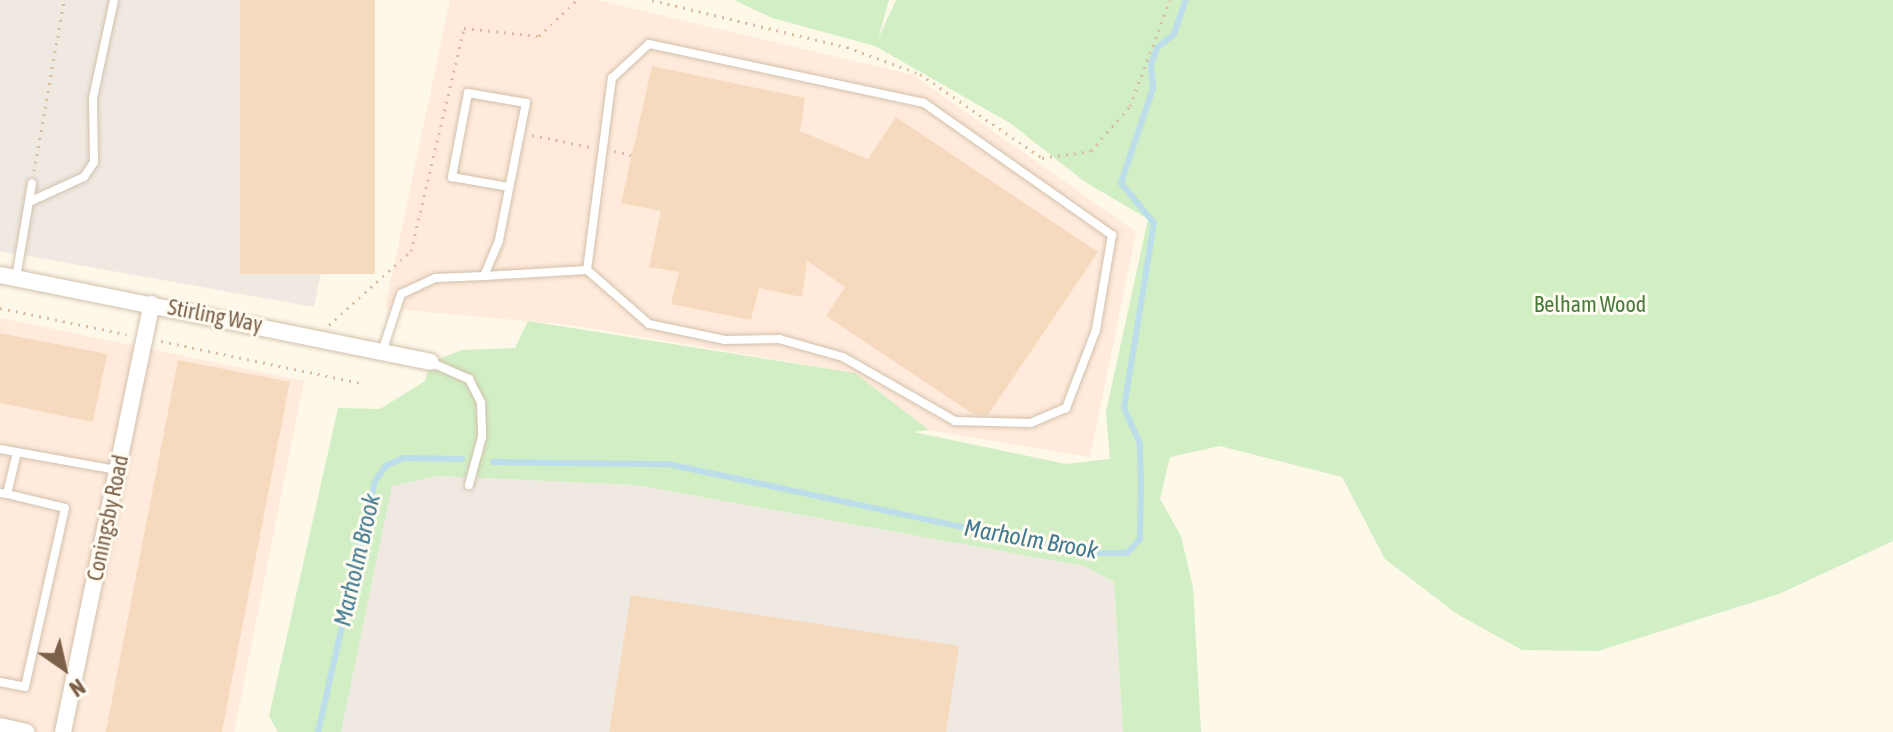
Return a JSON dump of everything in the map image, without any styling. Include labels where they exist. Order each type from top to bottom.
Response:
[{"type":"street","name":"Stirling Way","points":[[8,276],[383,349],[430,362]]},
{"type":"street","name":"Coningsby Road","points":[[63,732],[152,304]]},
{"type":"street","points":[[0,726],[26,732]]},
{"type":"lane","points":[[29,202],[84,177],[94,162],[93,98],[114,0]]},
{"type":"lane","points":[[383,349],[401,294],[436,278],[587,270],[649,324],[725,340],[779,339],[843,357],[955,421],[1030,423],[1066,408],[1096,330],[1112,235],[924,103],[649,44],[612,78],[587,270]]},
{"type":"lane","points":[[484,276],[499,240],[526,103],[468,93],[452,177],[509,187]]},
{"type":"lane","points":[[8,276],[32,183]]},
{"type":"lane","points":[[430,362],[469,379],[481,403],[482,437],[469,485]]},
{"type":"lane","points":[[0,449],[118,470]]},
{"type":"lane","points":[[0,682],[25,687],[65,508],[3,493],[17,452]]},
{"type":"path","points":[[32,183],[64,0]]},
{"type":"path","points":[[652,0],[847,47],[920,74],[1042,158],[1091,151],[1130,106],[1170,0]]},
{"type":"path","points":[[520,132],[632,155]]},
{"type":"path","points":[[0,308],[103,329]]},
{"type":"path","points":[[167,342],[365,384]]},
{"type":"shaded area","points":[[0,0],[375,0],[314,307],[0,251]]},
{"type":"shaded area","points":[[450,0],[597,0],[913,75],[1136,232],[1090,457],[929,430],[855,373],[571,325],[385,308]]},
{"type":"shaded area","points":[[0,318],[304,381],[234,732],[0,732]]},
{"type":"shaded area","points":[[437,476],[636,485],[1084,566],[1114,582],[1123,732],[341,732],[392,486]]},
{"type":"green space","name":"Belham Wood","points":[[734,0],[889,0],[878,39],[896,0],[1893,0],[1893,541],[1779,594],[1598,651],[1522,650],[1457,614],[1385,559],[1342,477],[1220,446],[1170,457],[1160,499],[1181,536],[1193,587],[1201,732],[1123,732],[1114,582],[1084,566],[636,485],[437,476],[392,486],[341,732],[278,732],[269,716],[338,408],[380,409],[425,381],[430,362],[462,350],[515,348],[528,321],[855,373],[929,430],[914,432],[1066,464],[1110,459],[1106,412],[1148,219],[1085,182],[1010,123],[875,46],[772,18]]},
{"type":"building","points":[[240,0],[375,0],[375,274],[240,274]]},
{"type":"building","points":[[652,66],[805,98],[800,131],[868,159],[896,117],[1098,252],[988,415],[973,414],[826,316],[845,287],[807,261],[802,297],[759,288],[751,320],[671,304],[679,272],[649,267],[661,211],[621,203]]},
{"type":"building","points":[[0,333],[107,354],[93,422],[0,403]]},
{"type":"building","points":[[178,360],[290,382],[222,732],[106,732]]},
{"type":"building","points":[[631,595],[959,646],[946,732],[609,732]]},
{"type":"waterway","name":"Marholm Brook","points":[[493,462],[668,464],[1084,553],[1127,553],[1140,539],[1141,480],[1140,444],[1124,408],[1154,223],[1121,183],[1153,88],[1151,64],[1157,48],[1174,34],[1186,0]]},
{"type":"waterway","name":"Marholm Brook","points":[[318,732],[375,481],[386,466],[403,458],[462,459]]}]
